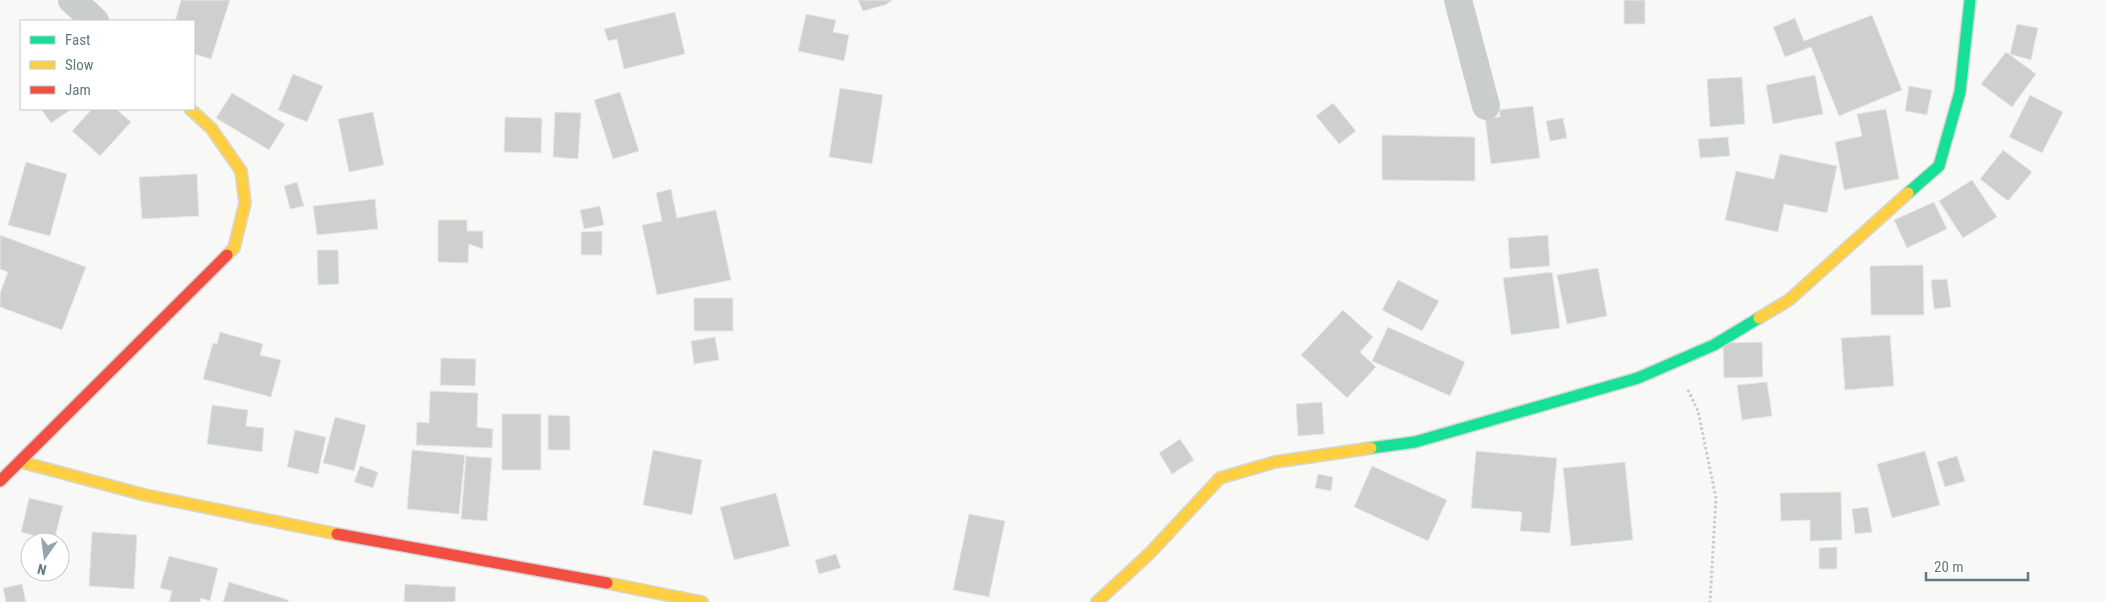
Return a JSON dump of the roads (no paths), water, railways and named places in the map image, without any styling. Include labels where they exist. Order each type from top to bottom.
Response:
[{"type":"street","points":[[72,0],[94,20]]},
{"type":"street","points":[[1458,0],[1486,106]]},
{"type":"street","points":[[1097,602],[1149,554],[1220,478],[1276,462],[1415,442],[1638,378],[1714,345],[1788,300],[1939,166],[1960,92],[1970,0]]},
{"type":"street","points":[[0,481],[22,462],[234,248],[245,203],[242,171],[211,128],[191,110]]},
{"type":"street","points":[[22,462],[146,495],[276,523],[487,560],[702,602]]}]
